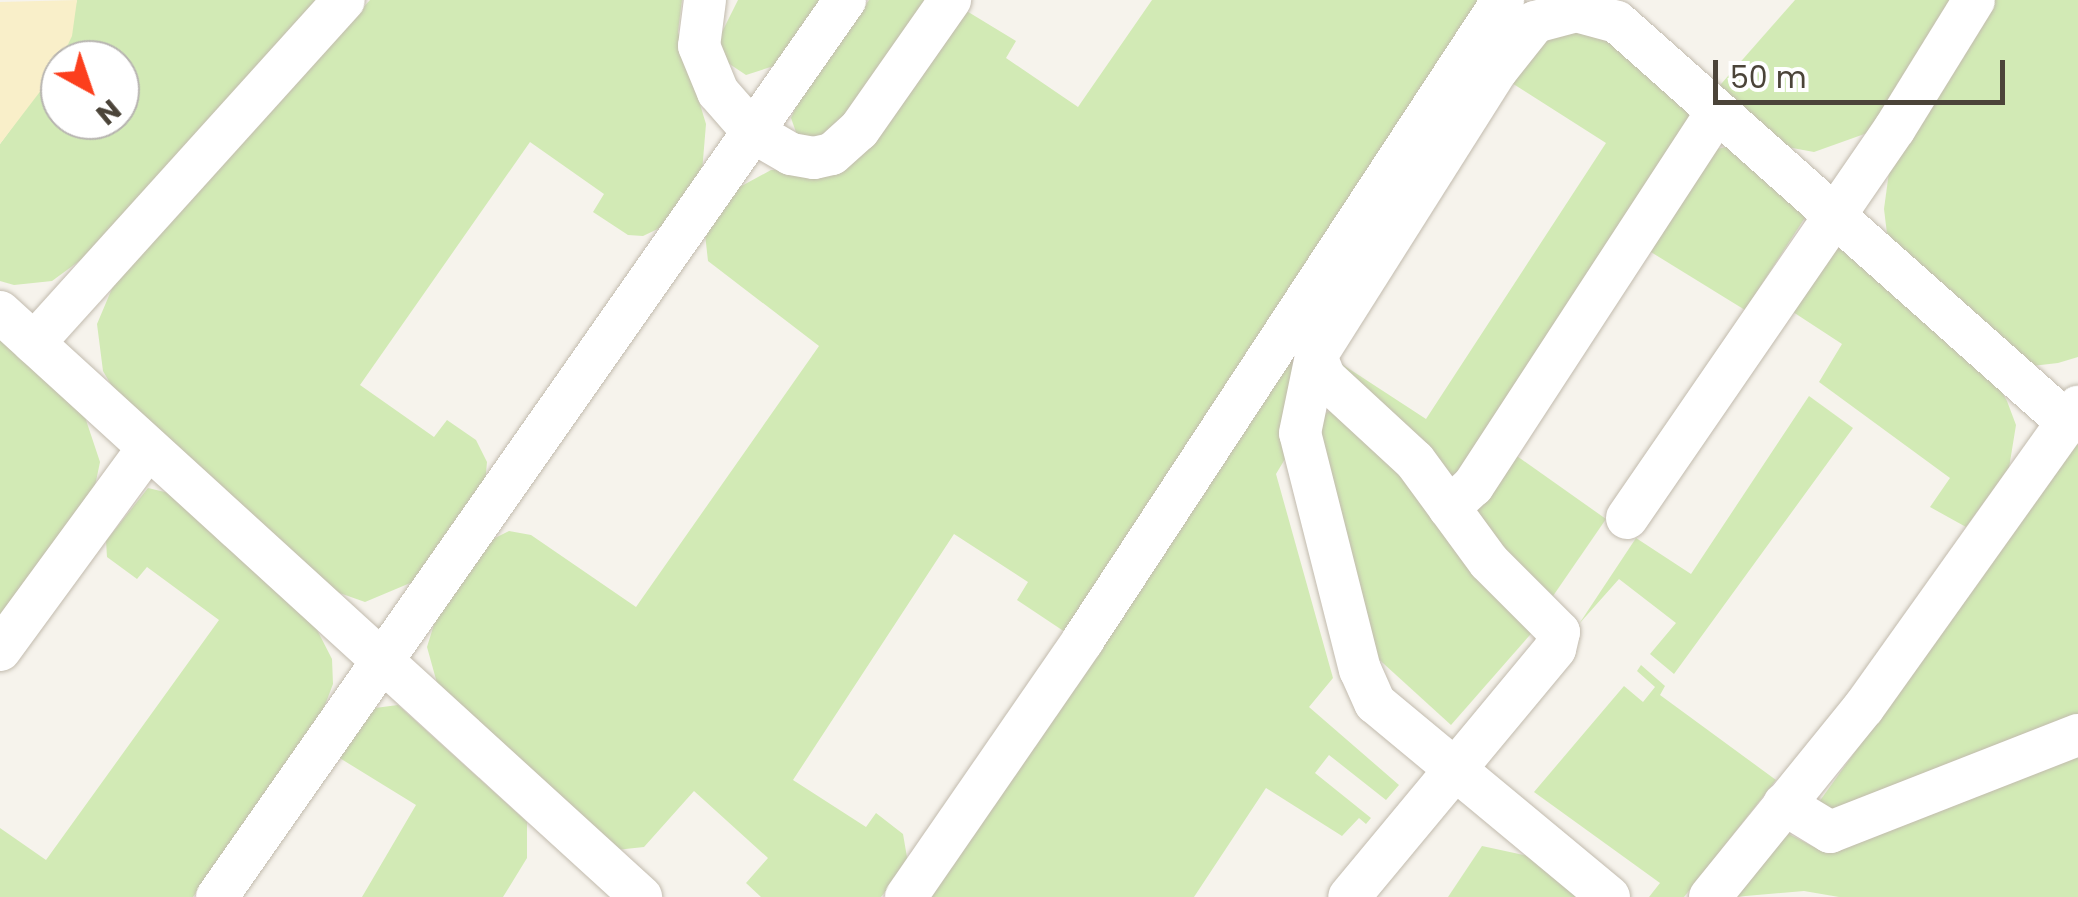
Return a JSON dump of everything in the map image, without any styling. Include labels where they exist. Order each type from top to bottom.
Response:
[{"type":"lane","points":[[34,343],[344,0]]},
{"type":"lane","points":[[706,0],[698,46],[718,92],[752,132],[790,154],[832,154],[858,130],[950,0]]},
{"type":"lane","points":[[217,897],[845,0]]},
{"type":"lane","points":[[906,897],[1083,640],[1502,0]]},
{"type":"lane","points":[[1627,518],[1974,0]]},
{"type":"lane","points":[[1609,897],[1366,689],[1300,434],[1316,356],[1497,70],[1536,22],[1576,11],[1617,22],[1832,217],[2073,415],[1888,675],[1710,897]]},
{"type":"lane","points":[[1449,508],[1474,486],[1717,111]]},
{"type":"lane","points":[[0,312],[642,897]]},
{"type":"lane","points":[[1316,356],[1325,378],[1415,461],[1489,562],[1552,620],[1559,640],[1349,897]]},
{"type":"lane","points":[[0,650],[147,449]]},
{"type":"lane","points":[[1784,804],[1830,832],[2078,735]]},
{"type":"green space","points":[[77,0],[318,0],[82,259],[52,281],[14,285],[0,281],[0,144],[40,89],[40,140],[140,140],[140,40],[66,40]]},
{"type":"green space","points":[[370,0],[682,0],[678,32],[706,124],[702,172],[664,226],[643,236],[628,235],[593,212],[604,194],[530,142],[360,385],[434,437],[447,420],[476,440],[487,462],[485,484],[415,581],[365,602],[331,590],[113,388],[103,371],[97,324],[116,279]]},
{"type":"green space","points":[[738,0],[822,0],[777,65],[746,75],[728,63],[719,38]]},
{"type":"green space","points":[[869,0],[936,0],[828,145],[797,135],[791,118],[798,102]]},
{"type":"green space","points":[[1152,0],[1489,0],[1065,632],[1017,600],[1028,582],[954,534],[793,780],[866,827],[876,813],[903,834],[908,863],[881,897],[761,897],[746,883],[768,858],[694,791],[644,847],[616,850],[437,683],[427,647],[436,618],[491,540],[509,531],[531,535],[636,607],[819,346],[708,261],[705,234],[736,189],[771,170],[793,169],[965,10],[1016,41],[1006,58],[1078,107]]},
{"type":"green space","points":[[1795,0],[1949,0],[1950,8],[1870,132],[1814,152],[1787,147],[1714,92]]},
{"type":"green space","points":[[1989,0],[2078,0],[2078,357],[2058,363],[2032,366],[1888,242],[1884,209],[1889,172]]},
{"type":"green space","points":[[1568,32],[1602,34],[1692,113],[1461,473],[1450,479],[1334,359],[1426,419],[1606,143],[1507,80],[1535,46]]},
{"type":"green space","points":[[1732,146],[1808,213],[1745,310],[1646,249],[1716,149]]},
{"type":"green space","points":[[1838,247],[1995,380],[2007,401],[2016,425],[2009,468],[1966,527],[1930,507],[1950,478],[1819,382],[1842,344],[1790,310]]},
{"type":"green space","points":[[0,336],[83,411],[100,462],[95,486],[0,622]]},
{"type":"green space","points":[[1295,347],[1291,449],[1276,474],[1333,678],[1309,707],[1399,785],[1386,800],[1329,755],[1315,773],[1371,818],[1366,824],[1359,818],[1342,836],[1266,788],[1194,897],[927,897]]},
{"type":"green space","points":[[1809,396],[1853,428],[1674,674],[1650,654],[1676,623],[1619,579],[1579,624],[1636,538],[1691,574]]},
{"type":"green space","points":[[1333,409],[1343,411],[1536,628],[1451,725],[1373,654],[1316,419]]},
{"type":"green space","points":[[2078,441],[2078,714],[1835,811],[1819,802]]},
{"type":"green space","points":[[1514,454],[1606,519],[1553,596],[1472,517]]},
{"type":"green space","points":[[148,488],[173,494],[312,620],[332,659],[333,684],[322,713],[193,897],[0,897],[0,828],[46,860],[219,620],[147,567],[137,579],[107,557],[106,541]]},
{"type":"green space","points":[[1641,665],[1665,686],[1660,695],[1776,780],[1684,897],[1649,897],[1660,883],[1534,792],[1624,686],[1643,702],[1655,687],[1637,671]]},
{"type":"green space","points":[[398,705],[527,822],[527,858],[503,897],[362,897],[416,805],[338,757],[375,708]]},
{"type":"green space","points":[[2078,756],[2078,897],[1839,897],[1804,891],[1734,897],[1787,833],[1814,847]]},
{"type":"green space","points":[[1482,846],[1538,858],[1584,897],[1448,897]]},
{"type":"sand","points":[[77,0],[70,40],[40,40],[40,92],[0,144],[0,2]]}]
